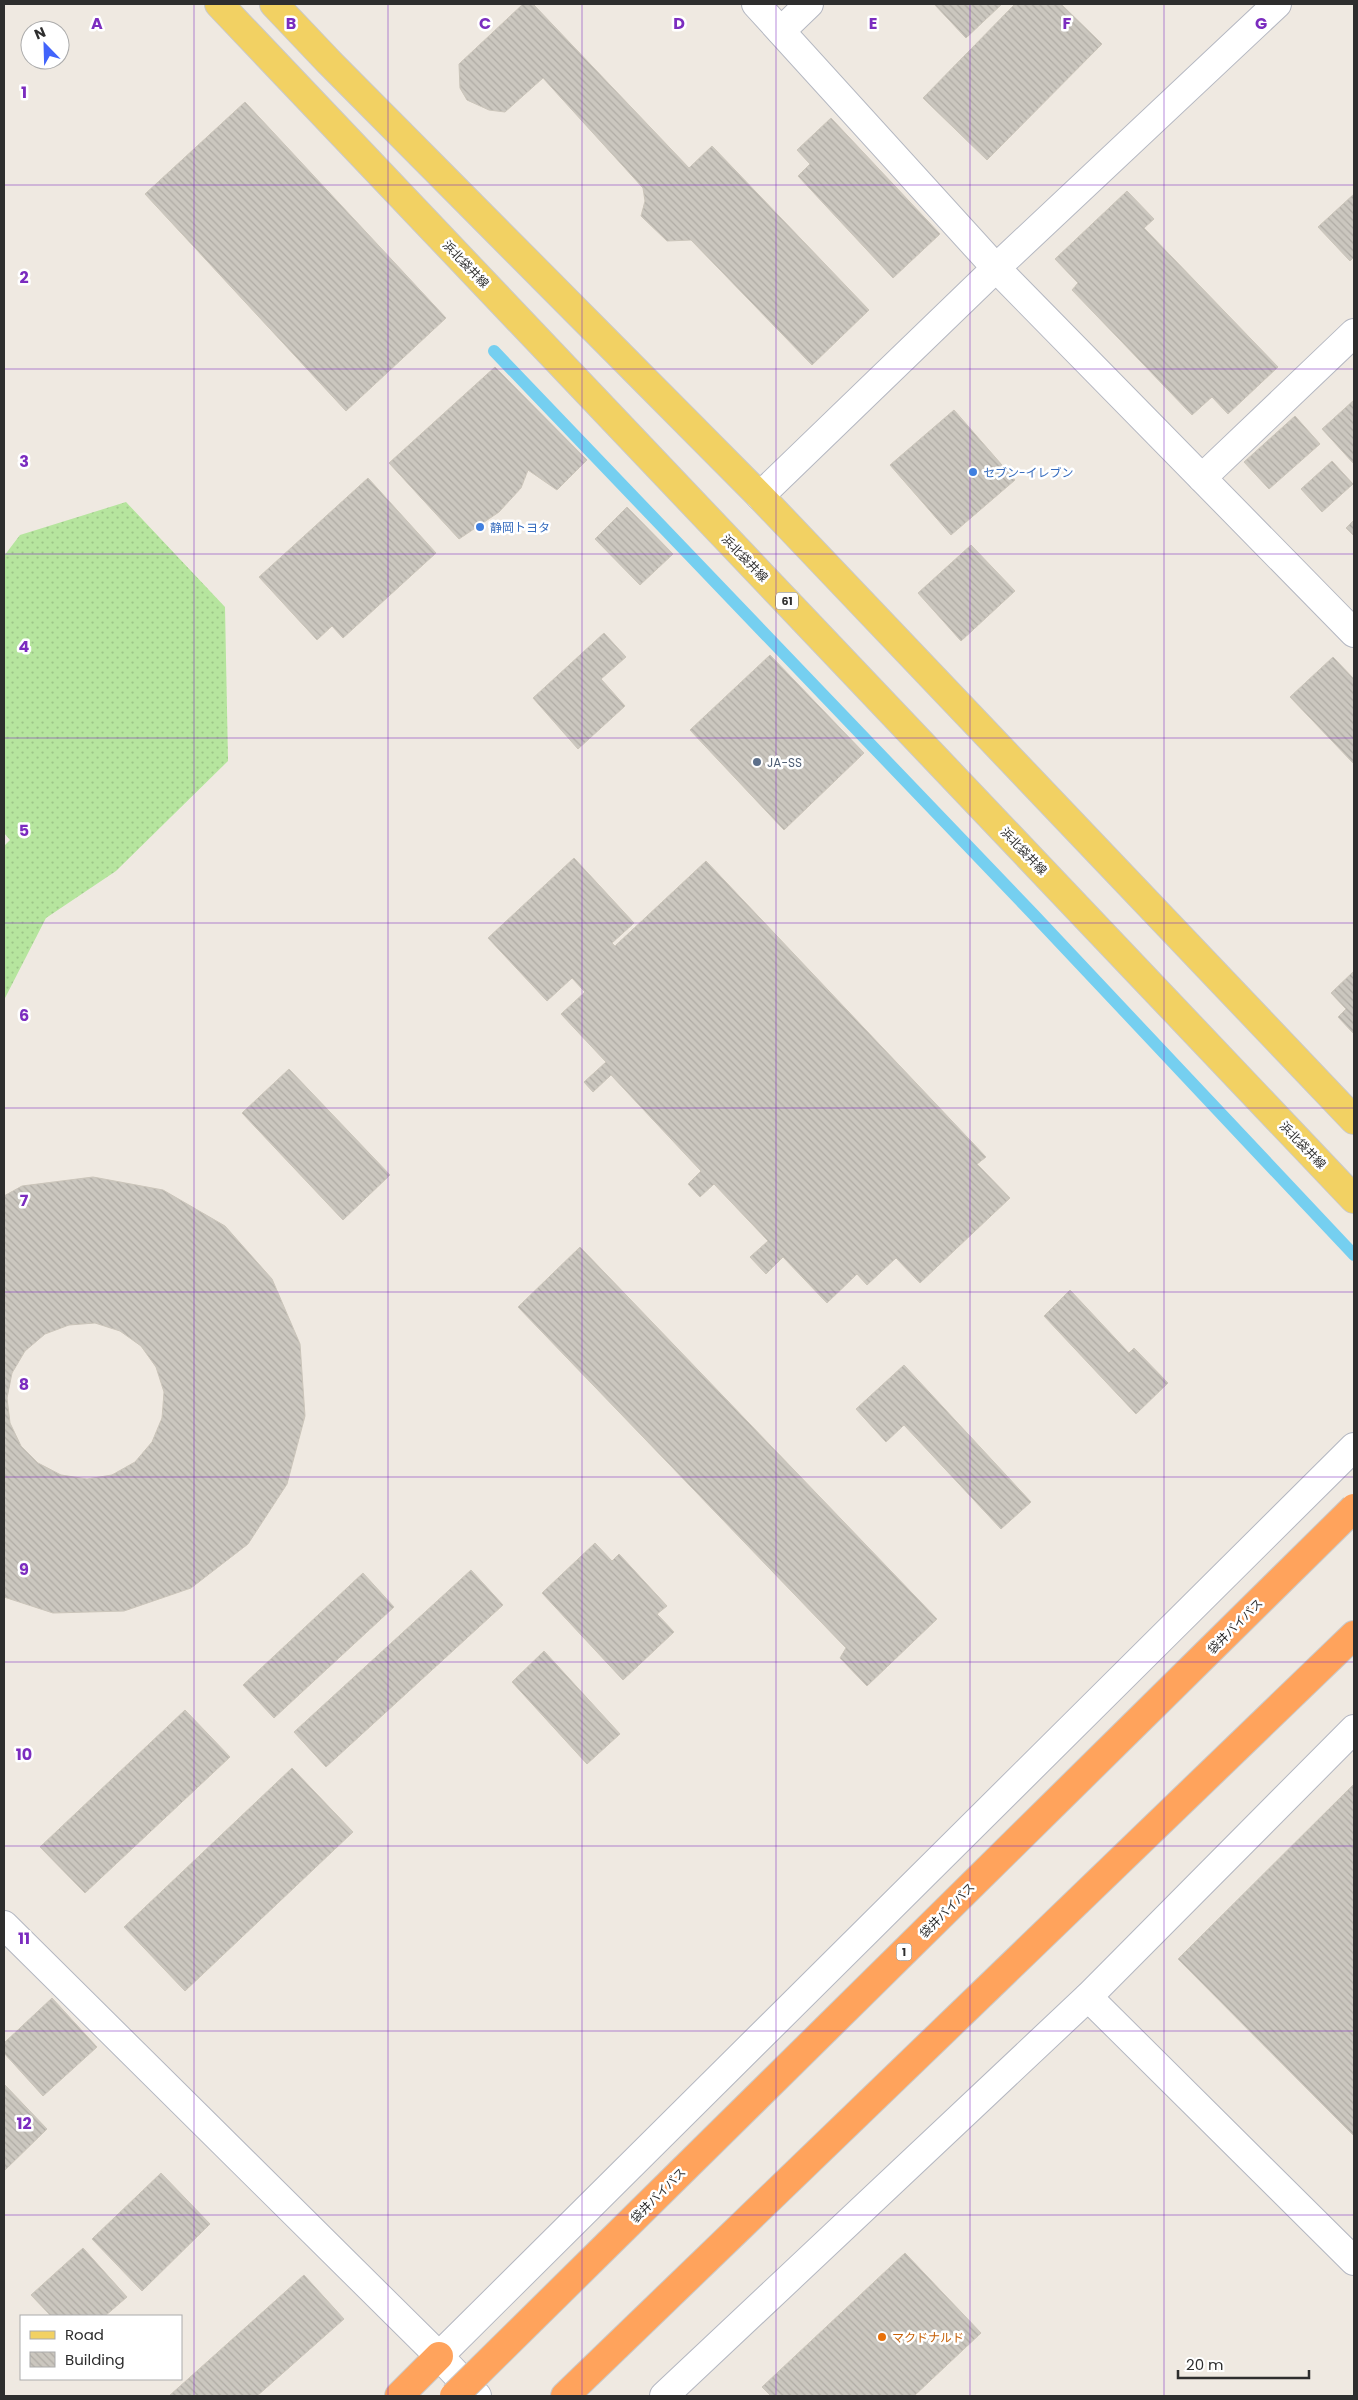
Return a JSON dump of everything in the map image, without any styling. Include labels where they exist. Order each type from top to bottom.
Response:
[{"type":"highway","name":"袋井バイパス","points":[[454,2396],[1354,1508]]},
{"type":"highway","points":[[564,2396],[1354,1635]]},
{"type":"highway","points":[[399,2396],[439,2356]]},
{"type":"main road","name":"浜北袋井線","points":[[219,4],[1354,1199]]},
{"type":"main road","points":[[274,4],[329,62],[760,496],[1354,1120]]},
{"type":"street","points":[[756,4],[996,268],[1354,633]]},
{"type":"street","points":[[780,31],[809,4]]},
{"type":"street","points":[[760,496],[996,268],[1277,4]]},
{"type":"street","points":[[1202,478],[1354,333]]},
{"type":"street","points":[[439,2356],[1354,1447]]},
{"type":"street","points":[[664,2396],[1088,1997],[1354,1729]]},
{"type":"street","points":[[4,1925],[439,2356],[477,2396]]},
{"type":"street","points":[[1088,1997],[1354,2261]]},
{"type":"green space","points":[[126,502],[225,607],[228,761],[116,871],[46,918],[4,1000],[4,846],[10,840],[4,833],[4,556],[20,535]]},
{"type":"building","points":[[523,4],[533,4],[689,168],[712,146],[869,310],[812,365],[691,240],[667,241],[641,216],[645,201],[643,188],[543,78],[505,112],[489,110],[467,100],[460,88],[459,64]]},
{"type":"building","points":[[934,4],[1002,4],[966,38]]},
{"type":"building","points":[[1015,4],[1061,4],[1102,44],[987,160],[923,98]]},
{"type":"building","points":[[245,102],[446,318],[346,411],[145,194]]},
{"type":"building","points":[[831,118],[940,234],[893,278],[798,176],[810,164],[797,150]]},
{"type":"building","points":[[1127,191],[1154,219],[1144,228],[1278,367],[1228,414],[1212,397],[1192,415],[1072,290],[1078,283],[1055,259]]},
{"type":"building","points":[[1354,194],[1354,257],[1350,261],[1318,227]]},
{"type":"building","points":[[495,367],[587,460],[557,490],[528,470],[521,488],[499,512],[459,539],[389,463]]},
{"type":"building","points":[[1354,400],[1354,464],[1322,429]]},
{"type":"building","points":[[954,410],[1015,480],[951,535],[890,465]]},
{"type":"building","points":[[1295,416],[1320,444],[1269,489],[1244,462]]},
{"type":"building","points":[[1332,461],[1353,484],[1322,512],[1301,489]]},
{"type":"building","points":[[368,478],[436,553],[343,638],[332,626],[317,640],[259,577]]},
{"type":"building","points":[[627,507],[673,554],[640,585],[595,539]]},
{"type":"building","points":[[1354,520],[1354,536],[1346,528]]},
{"type":"building","points":[[971,545],[1015,591],[961,641],[918,593]]},
{"type":"building","points":[[604,633],[626,657],[601,679],[625,706],[578,749],[533,698]]},
{"type":"building","points":[[770,655],[864,753],[784,830],[690,730]]},
{"type":"building","points":[[1333,657],[1354,679],[1354,764],[1290,697]]},
{"type":"building","points":[[574,858],[634,923],[612,943],[615,946],[706,861],[986,1157],[977,1164],[1010,1198],[920,1283],[896,1258],[867,1285],[857,1274],[827,1303],[783,1257],[766,1274],[750,1257],[768,1241],[714,1184],[700,1197],[688,1184],[701,1171],[611,1075],[593,1092],[584,1082],[606,1062],[561,1014],[585,992],[572,978],[547,1001],[488,938]]},
{"type":"building","points":[[1354,971],[1354,1034],[1338,1017],[1346,1009],[1331,993]]},
{"type":"building","points":[[289,1069],[390,1175],[343,1220],[242,1113]]},
{"type":"building","points":[[93,1177],[163,1190],[225,1226],[272,1279],[300,1344],[305,1416],[287,1484],[248,1544],[191,1588],[124,1611],[53,1613],[4,1597],[4,1196],[22,1186]],"holes":[[[95,1323],[120,1331],[141,1346],[156,1367],[164,1392],[162,1418],[152,1442],[135,1462],[112,1475],[87,1479],[61,1475],[38,1463],[21,1446],[10,1423],[7,1398],[12,1373],[25,1351],[45,1334],[69,1325]]]},
{"type":"building","points":[[580,1247],[937,1619],[867,1686],[840,1658],[846,1648],[518,1307]]},
{"type":"building","points":[[1070,1290],[1129,1353],[1134,1348],[1168,1383],[1136,1414],[1044,1316]]},
{"type":"building","points":[[904,1365],[1031,1502],[1001,1529],[904,1425],[886,1442],[856,1409]]},
{"type":"building","points":[[595,1543],[612,1561],[619,1554],[667,1606],[657,1614],[674,1632],[623,1680],[542,1593]]},
{"type":"building","points":[[471,1570],[503,1605],[326,1767],[294,1732]]},
{"type":"building","points":[[363,1573],[394,1607],[274,1718],[243,1685]]},
{"type":"building","points":[[544,1651],[620,1734],[587,1764],[512,1682]]},
{"type":"building","points":[[185,1710],[230,1757],[85,1893],[40,1847]]},
{"type":"building","points":[[292,1768],[353,1832],[185,1991],[124,1927]]},
{"type":"building","points":[[1354,1784],[1354,2136],[1178,1959]]},
{"type":"building","points":[[52,1998],[97,2047],[43,2096],[4,2053],[4,2043]]},
{"type":"building","points":[[4,2084],[47,2129],[4,2171]]},
{"type":"building","points":[[161,2173],[210,2224],[142,2291],[92,2239]]},
{"type":"building","points":[[83,2248],[127,2297],[106,2315],[50,2315],[31,2295]]},
{"type":"building","points":[[905,2253],[981,2333],[914,2396],[771,2396],[762,2387]]},
{"type":"building","points":[[304,2275],[344,2319],[257,2396],[169,2396]]},
{"type":"waterway","points":[[494,351],[1034,915],[1354,1255]]},
{"type":"place","name":"セブン-イレブン","points":[[973,472]]},
{"type":"place","name":"静岡トヨタ","points":[[480,527]]},
{"type":"place","name":"JA-SS","points":[[757,762]]},
{"type":"place","name":"マクドナルド","points":[[882,2337]]}]
